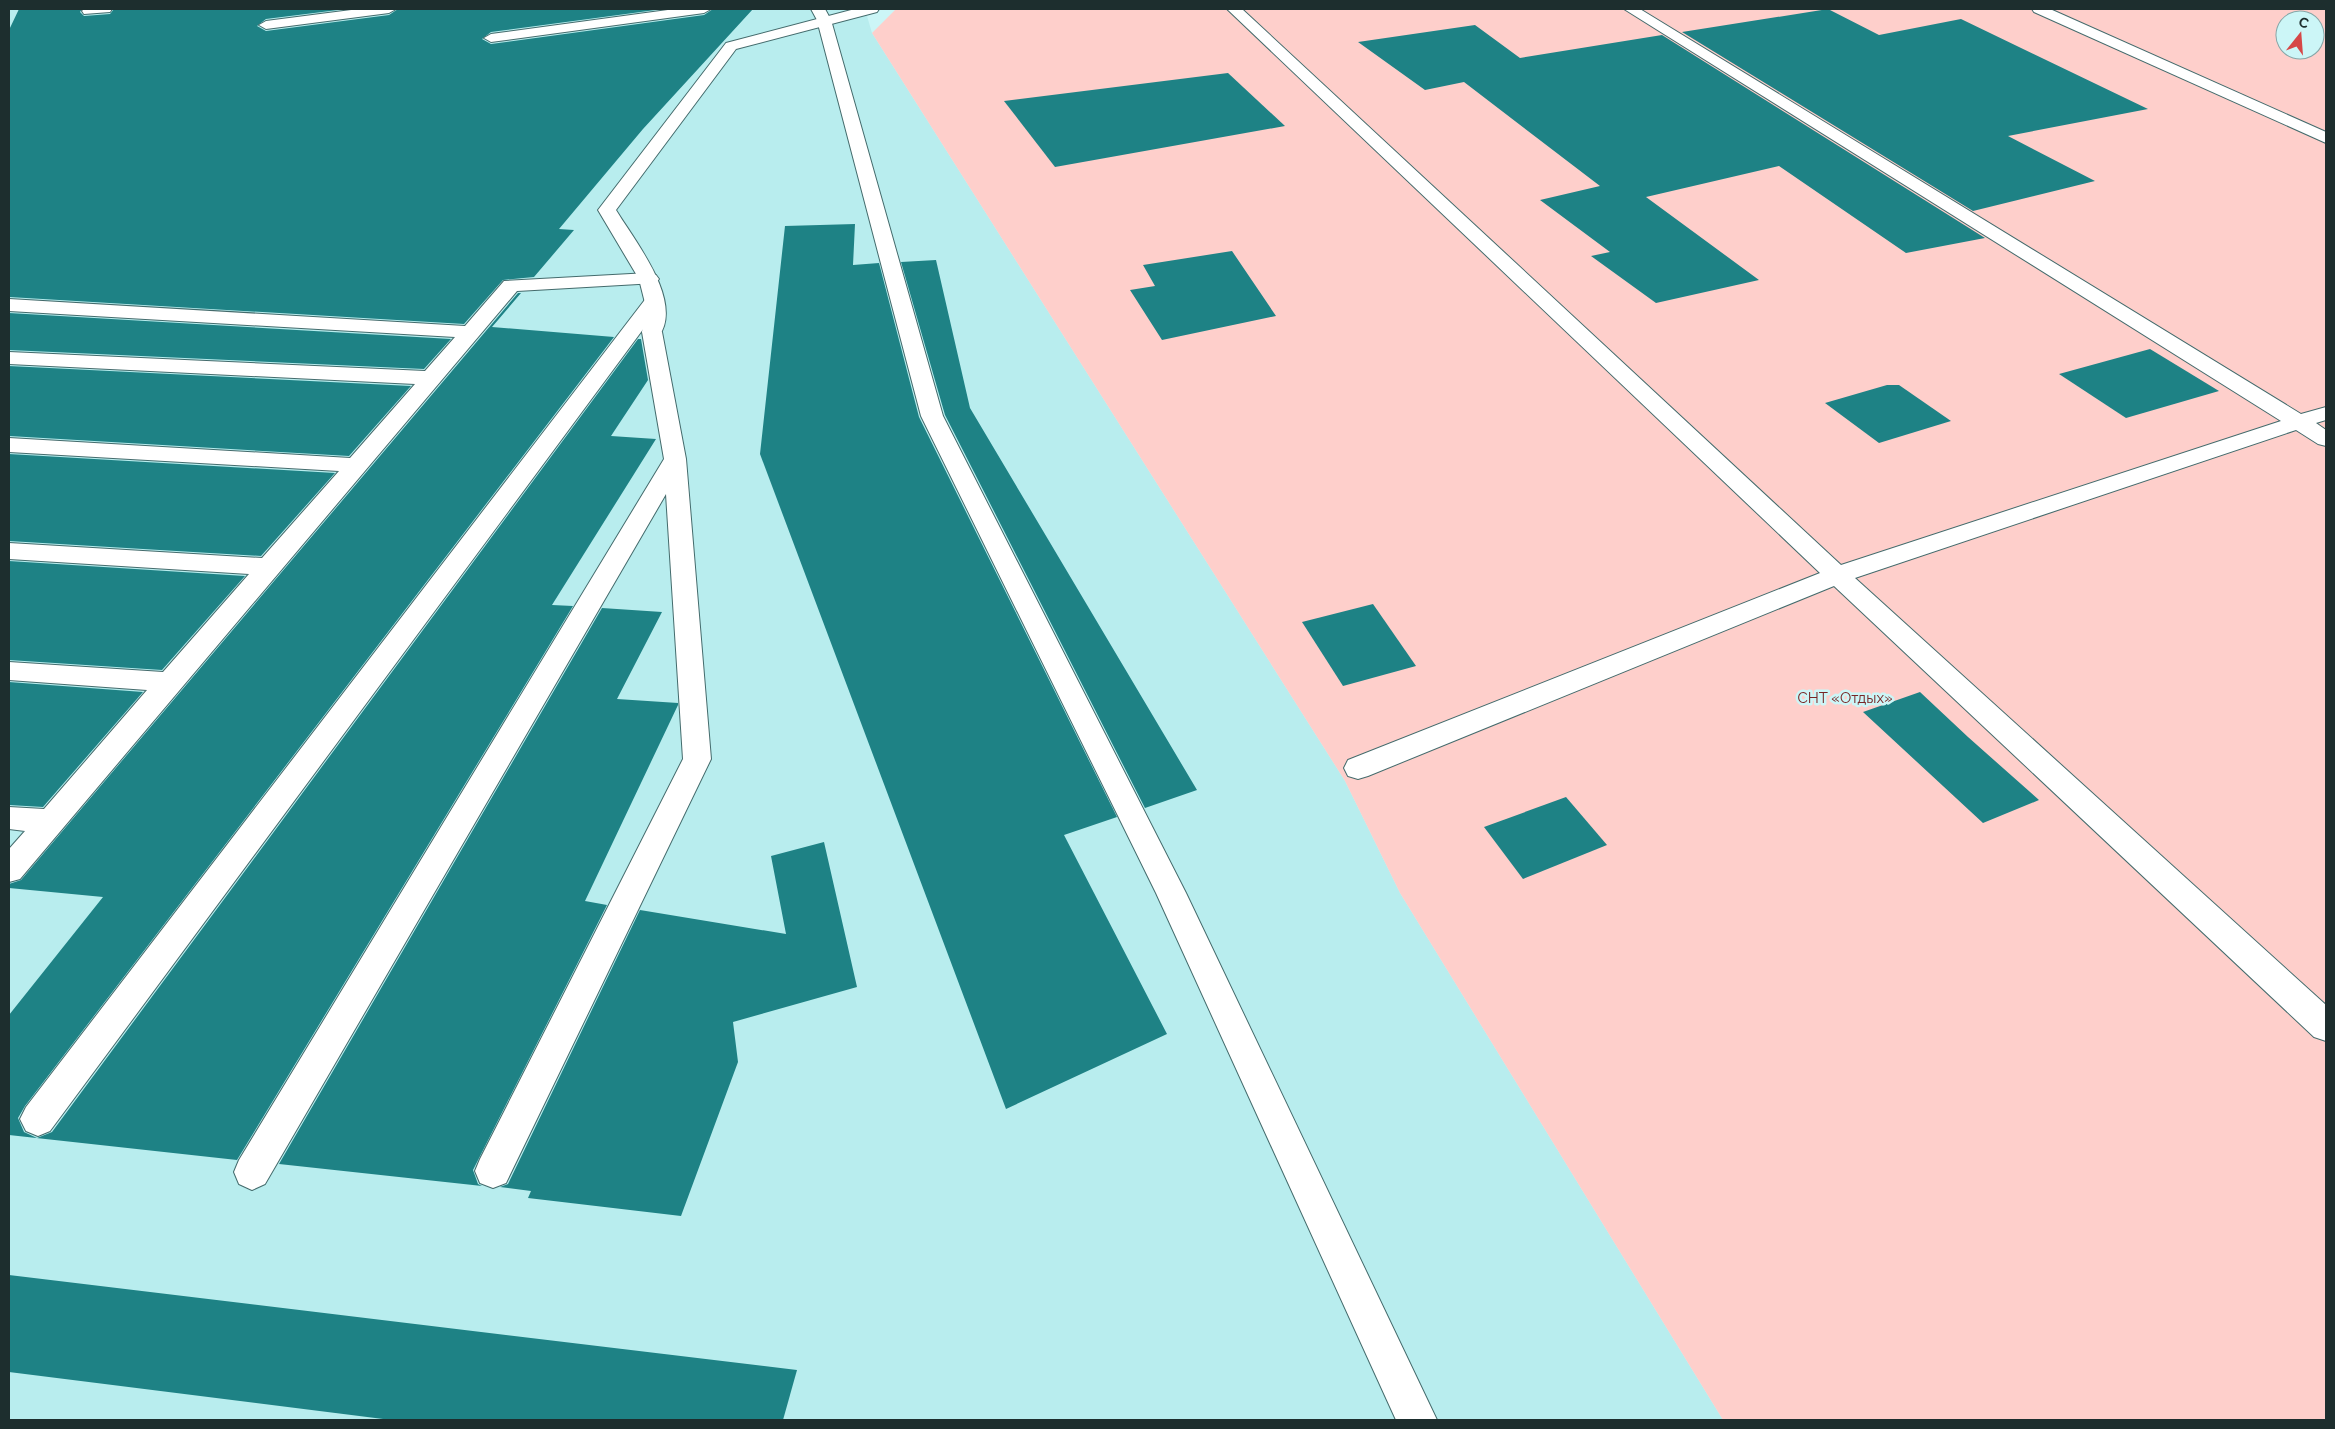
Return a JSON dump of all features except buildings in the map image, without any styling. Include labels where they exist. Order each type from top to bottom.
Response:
[{"type":"street","points":[[89,11],[105,9]]},
{"type":"street","points":[[266,25],[389,9]]},
{"type":"street","points":[[491,38],[704,9]]},
{"type":"street","points":[[707,54],[821,14],[872,9]]},
{"type":"street","points":[[1234,9],[1836,576],[2326,1026]]},
{"type":"street","points":[[1630,9],[2326,439]]},
{"type":"street","points":[[2039,9],[2326,138]]},
{"type":"street","points":[[821,14],[932,416],[1171,893],[1417,1420]]},
{"type":"street","points":[[493,1171],[697,759],[675,459],[652,332],[656,307],[652,290],[607,210],[731,46]]},
{"type":"street","points":[[9,870],[511,285],[652,290]]},
{"type":"street","points":[[38,1119],[652,290]]},
{"type":"street","points":[[9,305],[470,332]]},
{"type":"street","points":[[9,358],[431,378]]},
{"type":"street","points":[[1358,768],[1836,576],[2326,413]]},
{"type":"street","points":[[9,445],[356,465]]},
{"type":"street","points":[[252,1172],[675,459]]},
{"type":"street","points":[[9,551],[269,566]]},
{"type":"street","points":[[9,671],[170,682]]},
{"type":"street","points":[[9,818],[51,821]]},
{"type":"shaded area","points":[[9,9],[865,9],[872,33],[1345,781],[1400,893],[1723,1420],[9,1420]]},
{"type":"green space","name":"СНТ «Отдых»","points":[[896,9],[2326,9],[2326,1420],[1723,1420],[1400,893],[1345,781],[872,33]]}]
